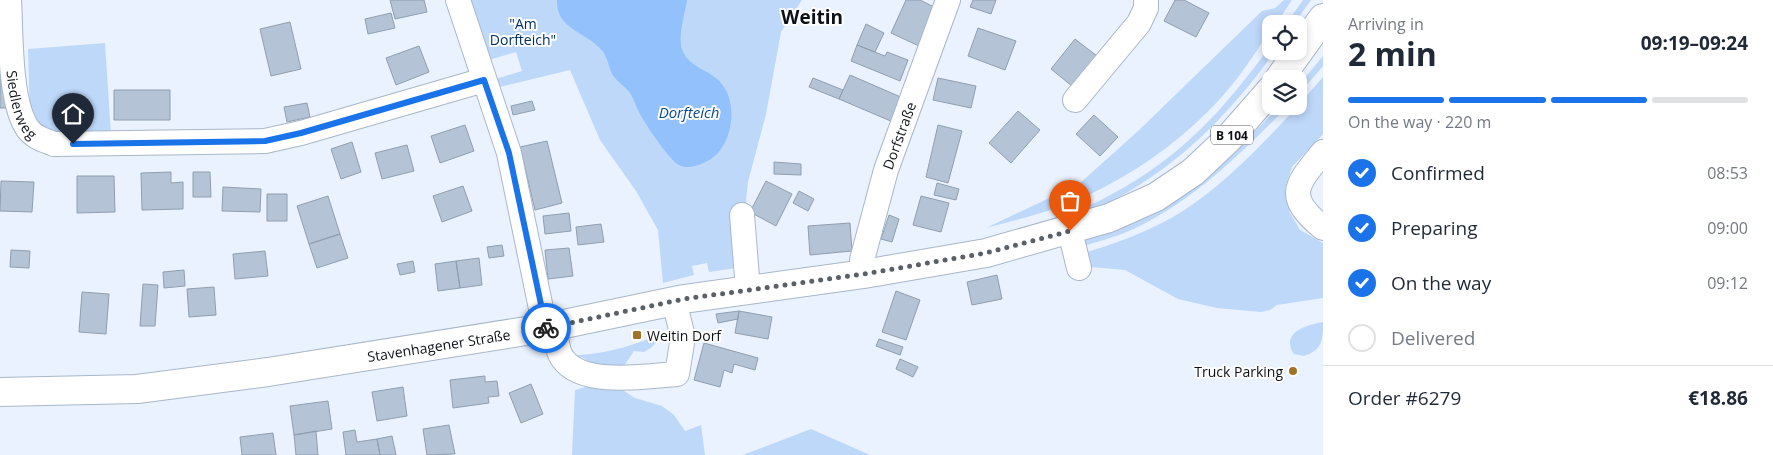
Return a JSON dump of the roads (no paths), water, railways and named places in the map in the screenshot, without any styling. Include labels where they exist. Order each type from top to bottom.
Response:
[{"type":"main road","points":[[1285,70],[1323,18]]},
{"type":"main road","name":"Stavenhagener Straße","points":[[0,392],[137,389],[268,372],[550,327],[674,301],[864,274],[986,253],[1070,231],[1110,218],[1156,197],[1186,177],[1228,139],[1262,100]]},
{"type":"street","name":"Siedlerweg","points":[[9,0],[13,64],[20,111],[28,128],[37,138],[54,144],[265,141],[301,133],[484,80]]},
{"type":"street","points":[[458,0],[509,153],[550,327],[562,359],[570,366],[591,375],[610,378],[677,374],[683,337],[674,301]]},
{"type":"street","name":"Dorfstraße","points":[[864,274],[862,260],[886,170],[948,0]]},
{"type":"street","points":[[1075,100],[1139,23],[1146,8],[1146,0]]},
{"type":"street","points":[[1323,152],[1299,181],[1297,193],[1305,211],[1323,228]]},
{"type":"street","points":[[742,215],[748,290]]},
{"type":"street","points":[[1070,231],[1079,268]]},
{"type":"water","name":"Dorfteich","points":[[557,0],[687,0],[681,34],[683,51],[690,61],[716,78],[728,95],[731,105],[732,116],[728,137],[717,154],[704,163],[694,166],[683,167],[675,162],[651,131],[630,93],[612,74],[604,53],[590,40],[567,25],[558,10]]},
{"type":"place","name":"Weitin Dorf","points":[[637,335]]},
{"type":"place","name":"Truck Parking","points":[[1293,371]]},
{"type":"district","name":"Weitin","points":[[812,17]]},
{"type":"park label","name":"\"Am Dorfteich\"","points":[[523,32]]}]
